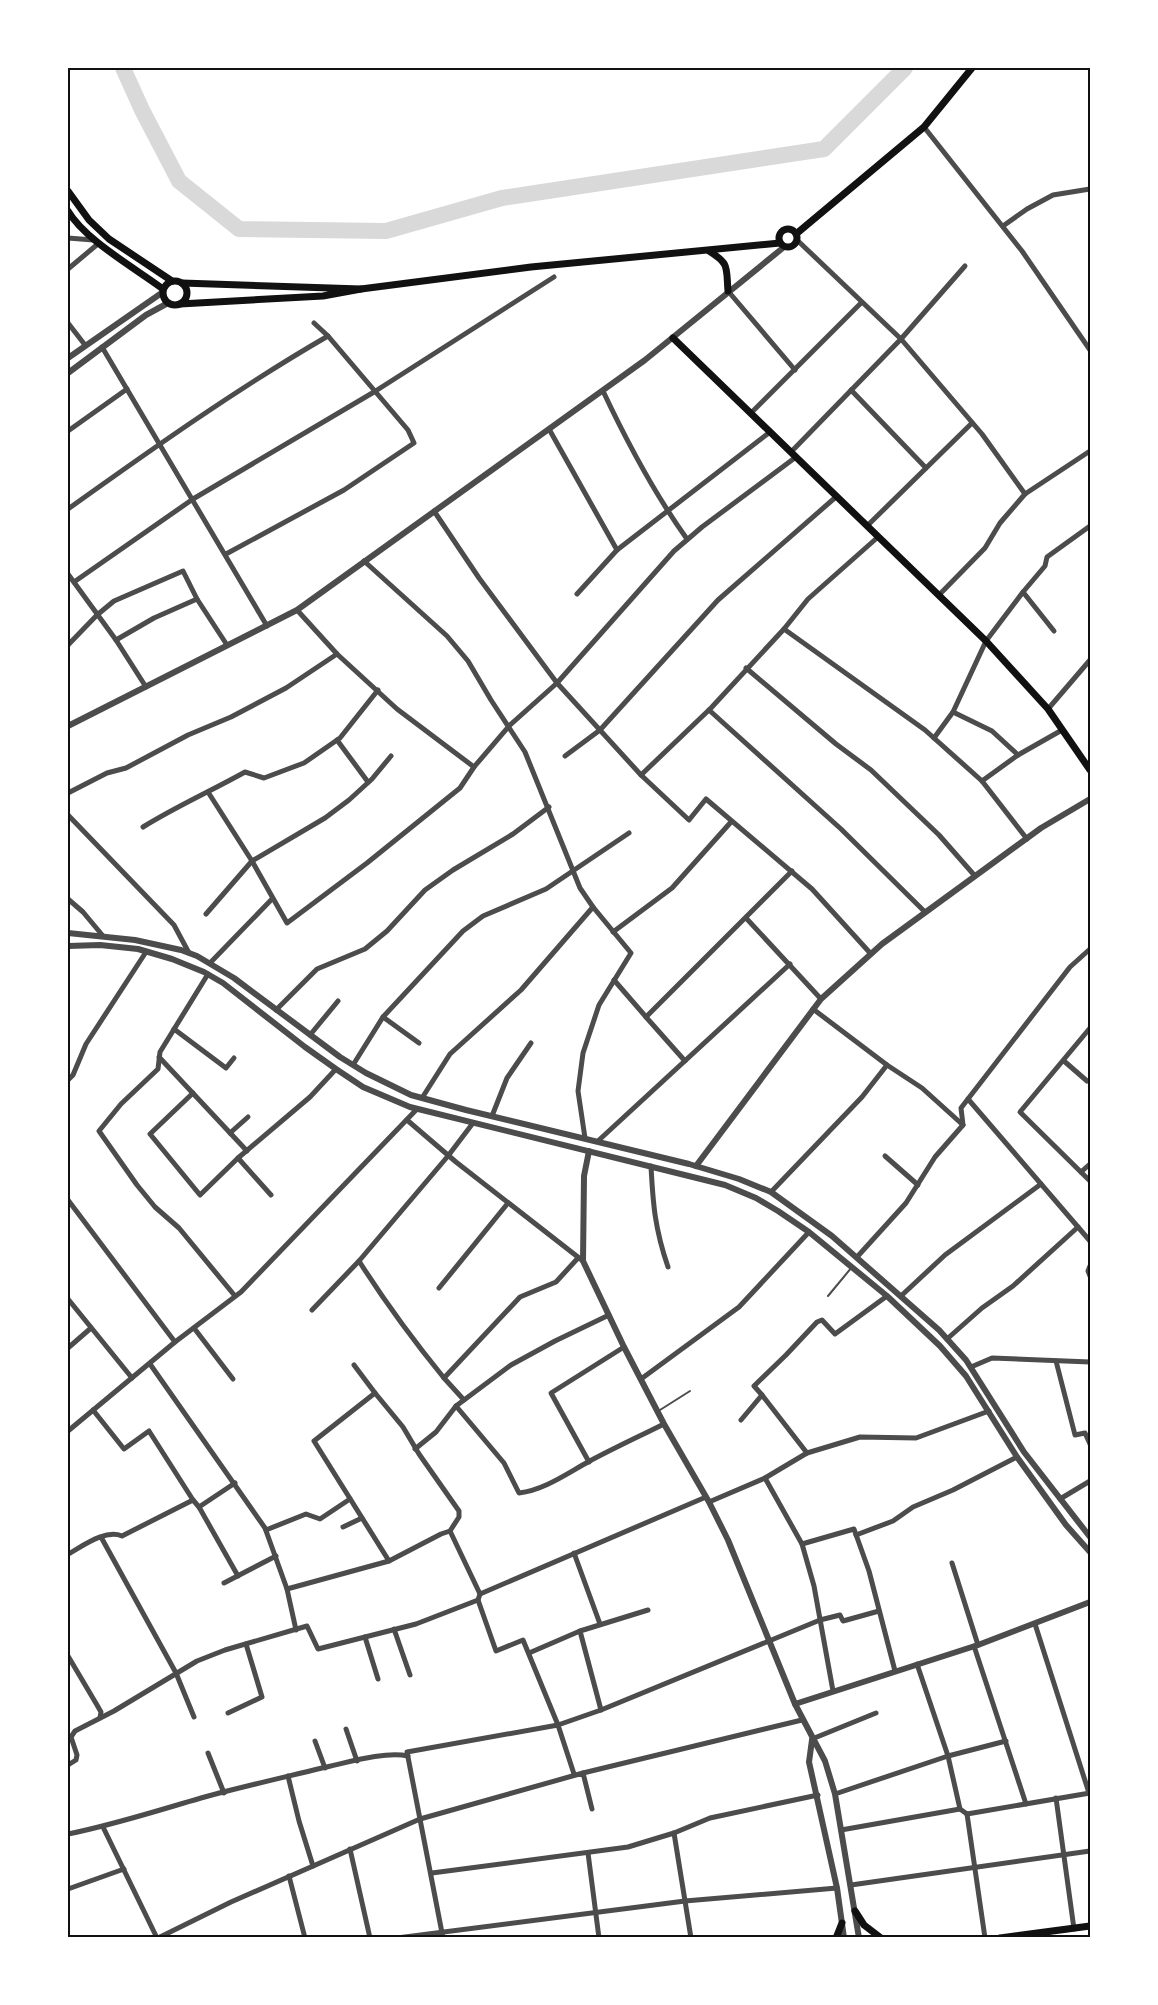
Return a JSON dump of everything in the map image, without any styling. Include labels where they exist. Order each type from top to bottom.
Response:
[{"type":"main road","points":[[68,211],[72,219],[96,241],[163,290],[164,298],[174,306],[323,296],[531,267],[782,245],[790,247],[795,245],[797,237],[924,127],[972,68]]},
{"type":"main road","points":[[68,191],[89,220],[109,238],[172,281],[361,289]]},
{"type":"main road","points":[[782,245],[779,237],[782,232],[792,230],[797,237]]},
{"type":"main road","points":[[709,251],[723,260],[727,268],[728,291]]},
{"type":"main road","points":[[163,290],[172,281]]},
{"type":"main road","points":[[180,304],[184,301],[187,291],[182,283]]},
{"type":"main road","points":[[673,338],[986,641],[1048,710],[1090,770]]},
{"type":"main road","points":[[855,1911],[864,1925],[881,1938]]},
{"type":"main road","points":[[836,1938],[842,1923]]},
{"type":"main road","points":[[1000,1938],[1090,1926]]},
{"type":"street","points":[[924,127],[1022,250],[1090,350]]},
{"type":"street","points":[[1003,226],[1027,209],[1053,195],[1090,189]]},
{"type":"street","points":[[797,237],[861,303],[901,339],[972,423],[1025,494]]},
{"type":"street","points":[[68,238],[96,241]]},
{"type":"street","points":[[68,269],[96,241]]},
{"type":"street","points":[[68,726],[297,610],[603,391],[673,338],[782,245]]},
{"type":"street","points":[[208,792],[252,861],[287,923],[367,863],[460,788],[474,767],[509,726],[557,682],[674,551],[793,455],[965,267]]},
{"type":"street","points":[[74,582],[193,499],[374,392],[554,278]]},
{"type":"street","points":[[68,358],[163,290]]},
{"type":"street","points":[[728,291],[795,370]]},
{"type":"street","points":[[68,373],[146,315],[168,303]]},
{"type":"street","points":[[751,413],[861,303]]},
{"type":"street","points":[[68,323],[85,345]]},
{"type":"street","points":[[226,554],[344,490],[414,443],[408,430],[328,336],[314,323]]},
{"type":"street","points":[[68,509],[160,443],[328,336]]},
{"type":"street","points":[[102,347],[267,626]]},
{"type":"street","points":[[68,431],[127,389]]},
{"type":"street","points":[[851,390],[926,468]]},
{"type":"street","points":[[603,391],[628,443],[667,511],[687,539]]},
{"type":"street","points":[[867,526],[972,423]]},
{"type":"street","points":[[549,429],[617,550]]},
{"type":"street","points":[[577,594],[617,550],[770,432]]},
{"type":"street","points":[[939,596],[985,548],[1000,523],[1025,494],[1090,451]]},
{"type":"street","points":[[565,756],[600,730],[718,600],[837,496]]},
{"type":"street","points":[[434,512],[479,578],[557,682],[642,775],[689,820],[706,799],[812,889],[871,954]]},
{"type":"street","points":[[934,738],[953,712],[986,641],[1045,566],[1047,557],[1090,526]]},
{"type":"street","points":[[642,775],[709,710],[808,599],[878,537]]},
{"type":"street","points":[[364,561],[447,636],[468,661],[525,752],[580,888],[593,908],[631,954],[599,1005],[582,1053],[578,1091],[585,1138]]},
{"type":"street","points":[[68,645],[114,601],[181,571],[185,572],[197,598],[227,645]]},
{"type":"street","points":[[68,574],[116,640],[146,687]]},
{"type":"street","points":[[1023,592],[1054,631]]},
{"type":"street","points":[[116,640],[154,618],[197,598]]},
{"type":"street","points":[[297,610],[337,654],[397,709],[474,767]]},
{"type":"street","points":[[784,628],[934,738],[982,781],[1027,839]]},
{"type":"street","points":[[68,793],[107,773],[126,768],[188,735],[240,713],[286,688],[337,654]]},
{"type":"street","points":[[1048,710],[1090,660]]},
{"type":"street","points":[[746,668],[794,710],[871,770],[939,835],[975,876]]},
{"type":"street","points":[[143,827],[175,807],[245,772],[264,778],[304,764],[336,740],[378,690]]},
{"type":"street","points":[[709,710],[842,829],[926,912]]},
{"type":"street","points":[[953,712],[992,731],[1018,755]]},
{"type":"street","points":[[982,781],[1018,755],[1062,730]]},
{"type":"street","points":[[336,740],[368,782]]},
{"type":"street","points":[[206,914],[252,861],[325,818],[349,800],[391,756]]},
{"type":"street","points":[[696,1166],[821,999],[871,954],[926,912],[1027,839],[1090,799]]},
{"type":"street","points":[[276,1010],[317,969],[365,949],[387,931],[425,890],[453,870],[513,834],[549,807]]},
{"type":"street","points":[[68,815],[174,925],[189,953]]},
{"type":"street","points":[[614,932],[672,888],[731,822]]},
{"type":"street","points":[[353,1065],[383,1017],[470,926],[483,916],[546,889],[629,833]]},
{"type":"street","points":[[646,1017],[792,871]]},
{"type":"street","points":[[68,899],[83,912],[103,936]]},
{"type":"street","points":[[210,963],[272,899]]},
{"type":"street","points":[[422,1098],[450,1054],[521,990],[593,908]]},
{"type":"street","points":[[746,918],[821,999]]},
{"type":"street","points":[[68,933],[135,940],[189,953],[234,978],[353,1065],[394,1088],[422,1098],[696,1166],[739,1179],[771,1192],[832,1236],[947,1339],[971,1367],[1024,1452],[1090,1537]]},
{"type":"street","points":[[68,946],[100,945],[146,952],[172,959],[208,974],[336,1070],[363,1087],[417,1109],[725,1185],[756,1198],[809,1232],[887,1296],[940,1346],[966,1376],[1017,1457],[1066,1525],[1090,1552]]},
{"type":"street","points":[[857,1257],[906,1203],[935,1157],[963,1125],[961,1108],[1070,967],[1090,950]]},
{"type":"street","points":[[68,1080],[73,1075],[86,1044],[146,952]]},
{"type":"street","points":[[598,1141],[790,964]]},
{"type":"street","points":[[208,974],[160,1052],[158,1069],[121,1104],[99,1131],[155,1207],[179,1228],[235,1296]]},
{"type":"street","points":[[614,980],[685,1061]]},
{"type":"street","points":[[310,1035],[338,1001]]},
{"type":"street","points":[[813,1010],[922,1088],[963,1125]]},
{"type":"street","points":[[383,1017],[419,1043]]},
{"type":"street","points":[[1090,1028],[1020,1112],[1090,1181]]},
{"type":"street","points":[[174,1029],[226,1068],[234,1058]]},
{"type":"street","points":[[492,1116],[507,1078],[531,1043]]},
{"type":"street","points":[[159,1057],[247,1150]]},
{"type":"street","points":[[1064,1061],[1087,1081]]},
{"type":"street","points":[[771,1192],[862,1097],[887,1065]]},
{"type":"street","points":[[193,1093],[150,1134],[200,1196],[238,1158],[302,1105],[336,1070]]},
{"type":"street","points":[[968,1099],[1090,1241]]},
{"type":"street","points":[[68,1431],[175,1342],[235,1296],[417,1109]]},
{"type":"street","points":[[230,1133],[248,1117]]},
{"type":"street","points":[[407,1120],[448,1156],[580,1259],[664,1424],[708,1499],[728,1540],[802,1720],[825,1761],[835,1794],[842,1830],[859,1938]]},
{"type":"street","points":[[312,1310],[359,1261],[473,1123]]},
{"type":"street","points":[[631,1161],[634,1149]]},
{"type":"street","points":[[444,1378],[520,1297],[556,1282],[580,1259],[584,1176],[589,1151]]},
{"type":"street","points":[[885,1156],[918,1185]]},
{"type":"street","points":[[238,1158],[271,1195]]},
{"type":"street","points":[[1081,1172],[1090,1164]]},
{"type":"street","points":[[651,1166],[654,1218],[668,1267]]},
{"type":"street","points":[[901,1296],[945,1255],[1041,1184]]},
{"type":"street","points":[[68,1200],[175,1342]]},
{"type":"street","points":[[439,1288],[508,1203]]},
{"type":"street","points":[[947,1339],[982,1308],[1013,1286],[1078,1227]]},
{"type":"street","points":[[641,1379],[739,1307],[809,1232]]},
{"type":"street","points":[[359,1261],[408,1332],[464,1400]]},
{"type":"street","points":[[1090,1266],[1088,1270],[1090,1276]]},
{"type":"street","points":[[807,1453],[754,1386],[817,1322],[822,1320],[835,1334],[887,1296]]},
{"type":"street","points":[[68,1299],[132,1378]]},
{"type":"street","points":[[415,1449],[436,1432],[456,1406],[511,1365],[609,1315]]},
{"type":"street","points":[[68,1348],[91,1328]]},
{"type":"street","points":[[194,1328],[233,1379]]},
{"type":"street","points":[[589,1462],[550,1393],[624,1347]]},
{"type":"street","points":[[971,1367],[992,1358],[1090,1362]]},
{"type":"street","points":[[1056,1361],[1076,1435],[1085,1432],[1090,1444]]},
{"type":"street","points":[[150,1364],[266,1530],[287,1589],[296,1630]]},
{"type":"street","points":[[287,1589],[389,1561],[450,1531],[459,1517],[459,1511],[415,1449],[403,1427],[354,1365]]},
{"type":"street","points":[[375,1393],[314,1441],[389,1561]]},
{"type":"street","points":[[741,1420],[762,1395]]},
{"type":"street","points":[[456,1406],[504,1463],[519,1493],[556,1480],[664,1424]]},
{"type":"street","points":[[93,1410],[124,1449],[149,1431],[199,1507],[237,1576]]},
{"type":"street","points":[[68,1765],[76,1760],[77,1755],[71,1737],[75,1731],[197,1661],[307,1626],[318,1649],[416,1624],[574,1554],[765,1478],[807,1453],[860,1437],[916,1438],[989,1411]]},
{"type":"street","points":[[856,1535],[893,1521],[913,1507],[953,1490],[1017,1457]]},
{"type":"street","points":[[765,1478],[802,1544],[814,1586],[833,1691]]},
{"type":"street","points":[[1060,1499],[1090,1481]]},
{"type":"street","points":[[199,1507],[235,1483]]},
{"type":"street","points":[[266,1530],[306,1514],[320,1519],[350,1499]]},
{"type":"street","points":[[68,1554],[101,1537],[115,1533],[122,1536],[193,1500]]},
{"type":"street","points":[[343,1527],[362,1518]]},
{"type":"street","points":[[1066,1525],[1075,1518]]},
{"type":"street","points":[[802,1544],[854,1529],[869,1571],[895,1671]]},
{"type":"street","points":[[450,1531],[479,1597],[496,1651],[524,1640],[558,1725],[574,1774]]},
{"type":"street","points":[[101,1537],[176,1673],[194,1717]]},
{"type":"street","points":[[574,1554],[600,1624]]},
{"type":"street","points":[[224,1583],[276,1556]]},
{"type":"street","points":[[952,1563],[1026,1804]]},
{"type":"street","points":[[795,1704],[976,1645],[1090,1602]]},
{"type":"street","points":[[529,1653],[580,1630],[648,1610]]},
{"type":"street","points":[[68,1834],[103,1827],[288,1776],[357,1761],[408,1754],[558,1725],[601,1710],[819,1620],[840,1615],[843,1621],[879,1611]]},
{"type":"street","points":[[918,1664],[948,1756],[960,1809],[967,1814],[1090,1793],[1035,1624]]},
{"type":"street","points":[[394,1629],[410,1675]]},
{"type":"street","points":[[580,1630],[601,1710]]},
{"type":"street","points":[[365,1637],[378,1679]]},
{"type":"street","points":[[228,1713],[262,1697],[246,1644]]},
{"type":"street","points":[[68,1656],[101,1712],[100,1718]]},
{"type":"street","points":[[812,1739],[876,1713]]},
{"type":"street","points":[[103,1827],[157,1938],[288,1876],[420,1819],[574,1774],[802,1720]]},
{"type":"street","points":[[346,1729],[357,1761]]},
{"type":"street","points":[[812,1739],[809,1762],[837,1888],[844,1938]]},
{"type":"street","points":[[315,1741],[325,1768]]},
{"type":"street","points":[[835,1794],[948,1756],[1006,1741]]},
{"type":"street","points":[[208,1753],[225,1792]]},
{"type":"street","points":[[408,1754],[443,1935]]},
{"type":"street","points":[[583,1773],[592,1809]]},
{"type":"street","points":[[288,1776],[313,1866]]},
{"type":"street","points":[[432,1874],[628,1846],[674,1833],[710,1818],[818,1795]]},
{"type":"street","points":[[1056,1798],[1074,1929]]},
{"type":"street","points":[[842,1830],[960,1809]]},
{"type":"street","points":[[967,1814],[985,1938]]},
{"type":"street","points":[[674,1833],[691,1938]]},
{"type":"street","points":[[350,1849],[370,1938]]},
{"type":"street","points":[[850,1885],[1090,1851]]},
{"type":"street","points":[[588,1853],[599,1938]]},
{"type":"street","points":[[68,1889],[124,1869]]},
{"type":"street","points":[[288,1876],[305,1938]]},
{"type":"street","points":[[397,1938],[443,1935],[685,1901],[837,1888]]},
{"type":"lane","points":[[828,1296],[852,1267]]},
{"type":"lane","points":[[658,1412],[690,1391]]},
{"type":"waterway","points":[[123,68],[179,181],[239,229],[386,231],[502,198],[824,149],[905,68]]}]
